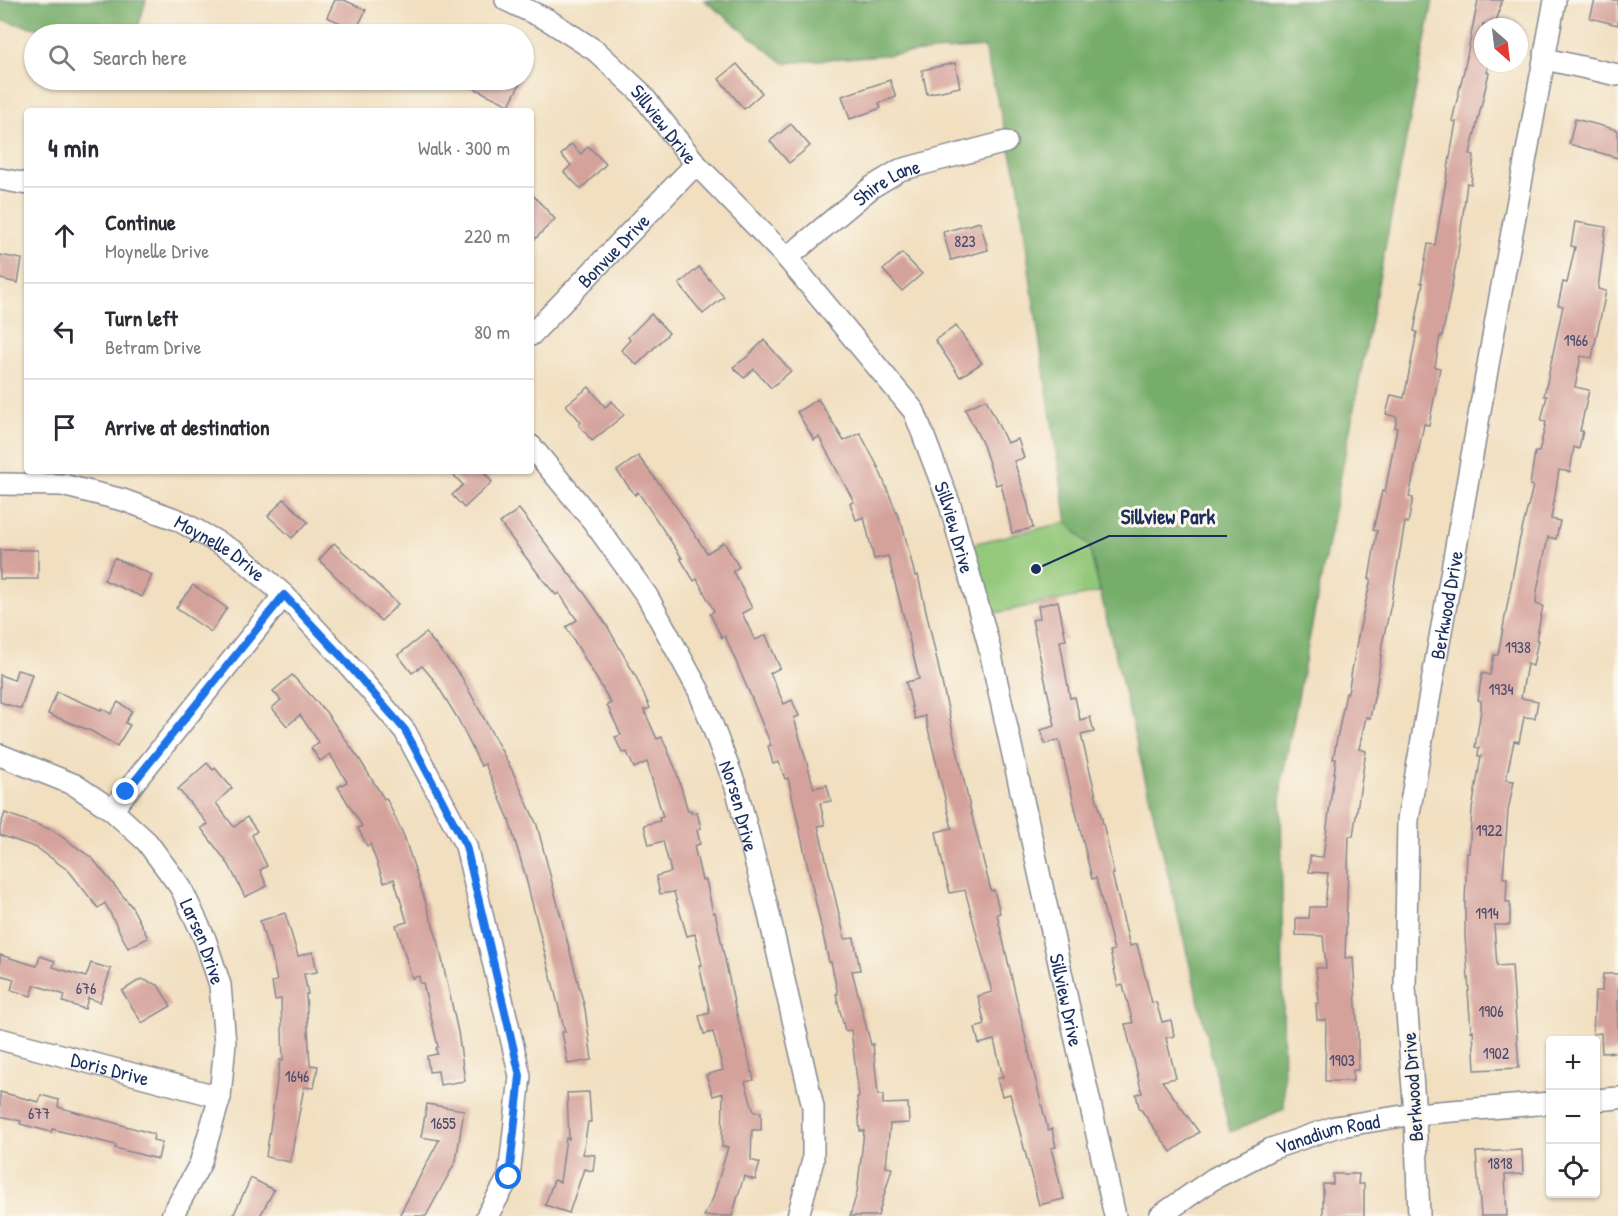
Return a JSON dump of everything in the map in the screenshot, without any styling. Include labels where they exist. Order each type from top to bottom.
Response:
[{"type":"street","name":"Sillview Drive","points":[[506,0],[548,20],[596,51],[639,91],[696,164],[787,258],[914,411],[950,505],[988,642],[1115,1216]]},
{"type":"street","name":"Berkwood Drive","points":[[1419,1216],[1415,1114],[1405,988],[1408,819],[1500,297],[1556,0]]},
{"type":"street","points":[[1545,59],[1618,75]]},
{"type":"street","name":"Shire Lane","points":[[787,258],[872,187],[900,170],[1006,142]]},
{"type":"street","name":"Bonvue Drive","points":[[534,331],[696,164]]},
{"type":"street","points":[[0,179],[24,183]]},
{"type":"street","name":"Norsen Drive","points":[[534,450],[593,521],[647,596],[699,691],[736,787],[767,906],[813,1107],[813,1160],[798,1216]]},
{"type":"street","name":"Moynelle Drive","points":[[0,484],[62,485],[123,500],[178,519],[235,552],[284,595],[405,730],[466,846],[520,1076],[509,1177],[487,1216]]},
{"type":"street","points":[[112,810],[284,595]]},
{"type":"street","name":"Larsen Drive","points":[[0,755],[75,785],[112,810],[147,842],[181,888],[204,939],[220,984],[225,1043],[220,1097],[200,1164],[172,1216]]},
{"type":"street","name":"Doris Drive","points":[[0,1040],[220,1097]]},
{"type":"street","points":[[1600,1100],[1618,1098]]},
{"type":"street","name":"Vanadium Road","points":[[1160,1216],[1213,1179],[1271,1149],[1335,1127],[1415,1114],[1546,1103]]},
{"type":"green space","points":[[0,0],[146,0],[139,24],[24,25],[0,20]]},
{"type":"green space","points":[[704,0],[1433,0],[1281,785],[1284,1109],[1230,1132],[1089,545],[1067,522],[1018,181],[984,47],[784,63]]},
{"type":"green space","points":[[1067,522],[1089,545],[1100,592],[989,614],[972,544]]},
{"type":"building","points":[[335,0],[344,0],[366,10],[359,24],[343,24],[327,17]]},
{"type":"building","points":[[1478,0],[1502,0],[1497,18],[1474,18]]},
{"type":"building","points":[[1595,0],[1618,0],[1618,25],[1590,18]]},
{"type":"building","points":[[1474,20],[1474,72],[1489,73],[1470,154],[1474,155],[1471,184],[1467,183],[1458,253],[1442,337],[1440,336],[1435,367],[1440,368],[1429,425],[1424,424],[1409,497],[1413,498],[1408,523],[1405,522],[1370,718],[1366,717],[1359,749],[1366,751],[1353,836],[1349,836],[1345,958],[1353,957],[1358,1070],[1353,1070],[1353,1081],[1325,1081],[1326,1020],[1317,1020],[1316,1003],[1319,1003],[1316,968],[1326,968],[1323,936],[1296,935],[1296,918],[1309,918],[1310,907],[1325,907],[1328,873],[1309,872],[1310,856],[1323,857],[1336,759],[1333,759],[1371,579],[1369,579],[1377,531],[1373,530],[1382,491],[1385,492],[1397,428],[1395,428],[1397,417],[1386,414],[1391,395],[1404,398],[1417,332],[1414,331],[1428,244],[1435,245],[1456,122],[1452,121]]},
{"type":"building","points":[[955,63],[960,87],[927,94],[922,70]]},
{"type":"building","points":[[737,64],[762,93],[744,109],[719,79]]},
{"type":"building","points":[[890,80],[896,97],[879,103],[881,108],[850,119],[842,96]]},
{"type":"building","points":[[478,90],[517,90],[509,105]]},
{"type":"building","points":[[1575,119],[1618,130],[1618,158],[1569,144]]},
{"type":"building","points":[[791,124],[810,146],[789,163],[770,141]]},
{"type":"building","points":[[571,144],[581,154],[588,146],[606,164],[581,189],[564,172],[571,165],[561,155]]},
{"type":"building","points":[[534,196],[555,219],[534,240]]},
{"type":"building","points":[[980,222],[988,250],[951,260],[943,232]]},
{"type":"building","points":[[1575,222],[1606,227],[1598,289],[1606,291],[1592,358],[1581,356],[1575,387],[1589,390],[1580,431],[1583,431],[1579,449],[1574,447],[1570,472],[1559,470],[1551,519],[1560,521],[1556,539],[1548,537],[1537,591],[1536,604],[1543,606],[1536,640],[1538,640],[1533,666],[1527,664],[1521,698],[1538,701],[1535,718],[1524,717],[1519,742],[1514,741],[1506,780],[1514,781],[1508,811],[1503,878],[1507,878],[1506,902],[1510,902],[1510,925],[1494,925],[1497,966],[1512,965],[1519,1068],[1475,1070],[1468,991],[1465,902],[1467,853],[1469,853],[1472,809],[1481,756],[1478,756],[1479,748],[1475,747],[1481,710],[1481,701],[1478,700],[1482,673],[1490,675],[1494,655],[1498,655],[1519,542],[1533,486],[1530,485],[1535,452],[1539,452],[1546,422],[1541,421],[1547,396],[1544,396],[1563,306],[1558,305],[1563,282],[1567,283],[1575,247],[1571,246]]},
{"type":"building","points":[[902,253],[922,274],[902,291],[883,270]]},
{"type":"building","points":[[0,255],[22,259],[18,283],[0,279]]},
{"type":"building","points":[[699,267],[724,297],[703,314],[679,284]]},
{"type":"building","points":[[651,314],[669,333],[637,365],[621,350],[630,340],[628,337]]},
{"type":"building","points":[[956,326],[982,363],[960,377],[935,340]]},
{"type":"building","points":[[764,340],[791,371],[771,388],[754,369],[744,378],[733,367]]},
{"type":"building","points":[[589,387],[605,407],[612,401],[624,415],[592,441],[579,425],[581,422],[566,405]]},
{"type":"building","points":[[818,399],[844,441],[860,433],[878,467],[903,528],[915,576],[918,575],[970,808],[991,891],[994,890],[1000,913],[997,914],[1033,1070],[1048,1130],[1052,1129],[1056,1147],[1051,1148],[1064,1199],[1039,1205],[1010,1094],[1002,1096],[997,1079],[1003,1077],[994,1040],[979,1044],[975,1028],[985,1025],[978,996],[992,992],[965,890],[950,893],[946,879],[936,832],[952,828],[925,716],[915,719],[906,682],[919,679],[905,622],[888,556],[874,559],[864,517],[856,520],[850,503],[854,502],[819,437],[814,440],[797,412]]},
{"type":"building","points":[[986,399],[1007,443],[1018,439],[1024,458],[1014,461],[1033,528],[1012,533],[1001,483],[996,485],[983,445],[965,409]]},
{"type":"building","points":[[638,456],[671,499],[707,553],[724,542],[739,567],[733,571],[752,608],[742,613],[755,640],[766,635],[780,668],[770,673],[784,704],[792,700],[799,716],[794,718],[814,788],[827,785],[831,801],[820,803],[825,825],[818,826],[845,939],[854,938],[860,970],[852,971],[871,1045],[873,1044],[878,1095],[883,1095],[883,1104],[908,1103],[909,1123],[890,1124],[886,1167],[892,1168],[878,1216],[850,1216],[857,1193],[864,1131],[860,1131],[857,1097],[859,1097],[851,1030],[845,1031],[788,778],[785,779],[779,762],[773,764],[768,746],[771,745],[725,636],[722,638],[710,614],[714,611],[697,579],[694,581],[680,558],[682,558],[638,492],[635,495],[617,471]]},
{"type":"building","points":[[453,474],[485,474],[492,482],[464,508],[452,495],[463,485]]},
{"type":"building","points":[[284,499],[308,522],[292,538],[268,516]]},
{"type":"building","points":[[519,509],[606,624],[636,677],[650,708],[644,710],[657,739],[662,737],[676,770],[688,811],[697,812],[701,828],[697,830],[700,844],[694,846],[702,880],[706,880],[713,913],[715,912],[735,1007],[754,1080],[745,1082],[754,1112],[761,1112],[761,1130],[752,1130],[751,1160],[760,1163],[755,1180],[744,1176],[732,1216],[704,1216],[713,1198],[728,1147],[722,1147],[723,1093],[713,1096],[706,1075],[723,1070],[713,1032],[704,1034],[699,1016],[710,1013],[699,965],[702,965],[695,934],[687,936],[674,892],[660,894],[656,876],[671,872],[663,841],[649,845],[644,825],[660,821],[659,818],[663,817],[647,762],[634,768],[627,752],[622,753],[615,737],[621,735],[607,705],[611,703],[566,627],[577,620],[559,593],[556,595],[543,580],[500,523]]},
{"type":"building","points":[[334,543],[398,604],[381,621],[319,560]]},
{"type":"building","points":[[0,550],[38,550],[38,579],[0,579]]},
{"type":"building","points":[[114,558],[152,575],[142,597],[104,580]]},
{"type":"building","points":[[193,585],[227,608],[211,632],[176,608]]},
{"type":"building","points":[[1058,601],[1066,640],[1060,641],[1070,698],[1075,697],[1080,720],[1090,717],[1094,732],[1081,735],[1130,946],[1137,944],[1152,1003],[1156,1002],[1162,1022],[1171,1020],[1174,1036],[1166,1038],[1176,1078],[1162,1081],[1199,1132],[1171,1152],[1139,1107],[1136,1094],[1142,1093],[1125,1024],[1133,1023],[1123,985],[1118,986],[1110,951],[1114,950],[1096,878],[1092,879],[1059,740],[1045,744],[1041,730],[1055,726],[1032,620],[1040,618],[1038,606]]},
{"type":"building","points":[[426,633],[461,676],[513,772],[537,825],[585,1009],[592,1060],[568,1064],[562,1032],[565,1032],[524,871],[508,817],[485,764],[481,766],[458,719],[434,680],[422,666],[412,673],[398,655]]},
{"type":"building","points":[[17,670],[32,674],[21,709],[0,702],[0,675],[14,680]]},
{"type":"building","points":[[292,675],[326,712],[360,760],[384,799],[386,798],[404,836],[438,941],[458,1032],[465,1081],[440,1085],[438,1071],[429,1072],[427,1056],[437,1054],[436,1048],[438,1047],[423,983],[420,983],[419,976],[412,978],[396,925],[407,922],[394,879],[384,882],[370,844],[367,846],[358,828],[362,826],[338,787],[347,782],[330,754],[320,761],[311,748],[319,742],[300,715],[287,726],[272,708],[281,700],[273,691]]},
{"type":"building","points":[[57,692],[101,710],[102,708],[111,714],[118,702],[132,711],[125,723],[130,725],[117,746],[91,731],[48,714]]},
{"type":"building","points":[[207,763],[213,770],[215,768],[232,788],[216,803],[234,827],[247,817],[257,831],[252,835],[267,866],[260,870],[267,886],[245,897],[229,865],[201,828],[208,824],[178,789]]},
{"type":"building","points":[[5,813],[52,830],[92,858],[132,907],[148,938],[128,948],[105,903],[98,908],[69,871],[37,848],[0,835]]},
{"type":"building","points":[[285,913],[298,956],[313,952],[317,972],[304,974],[308,994],[306,994],[310,1065],[318,1066],[314,1088],[304,1087],[290,1162],[266,1157],[280,1060],[283,1061],[281,999],[275,1000],[272,982],[277,981],[270,948],[268,949],[260,921]]},
{"type":"building","points":[[0,955],[37,966],[40,956],[55,961],[53,967],[86,977],[91,963],[111,969],[100,1002],[88,998],[85,1009],[63,1002],[65,995],[35,985],[31,996],[11,990],[14,979],[0,975]]},
{"type":"building","points":[[1603,974],[1618,974],[1618,1052],[1602,1053],[1601,1033],[1593,1034],[1595,991],[1602,991]]},
{"type":"building","points":[[141,979],[158,985],[171,1006],[142,1023],[122,991]]},
{"type":"building","points":[[0,1092],[39,1102],[41,1095],[59,1100],[58,1107],[154,1134],[153,1140],[162,1142],[158,1159],[115,1148],[116,1145],[52,1129],[51,1132],[0,1116]]},
{"type":"building","points":[[589,1092],[591,1122],[588,1122],[583,1154],[595,1155],[593,1171],[584,1169],[569,1213],[545,1205],[554,1180],[560,1182],[566,1138],[569,1139],[567,1093]]},
{"type":"building","points":[[427,1104],[464,1110],[456,1161],[426,1216],[399,1216],[439,1140],[421,1137]]},
{"type":"building","points":[[1522,1150],[1523,1174],[1505,1175],[1507,1216],[1481,1216],[1476,1152]]},
{"type":"building","points":[[1333,1174],[1359,1174],[1358,1184],[1364,1184],[1364,1216],[1323,1216],[1323,1184],[1333,1184]]},
{"type":"building","points":[[251,1178],[274,1190],[260,1216],[233,1216]]},
{"type":"place","name":"Sillview Park","points":[[1036,569]]},
{"type":"route","points":[[126,792],[284,595],[405,730],[466,846],[520,1076],[509,1177]]}]
